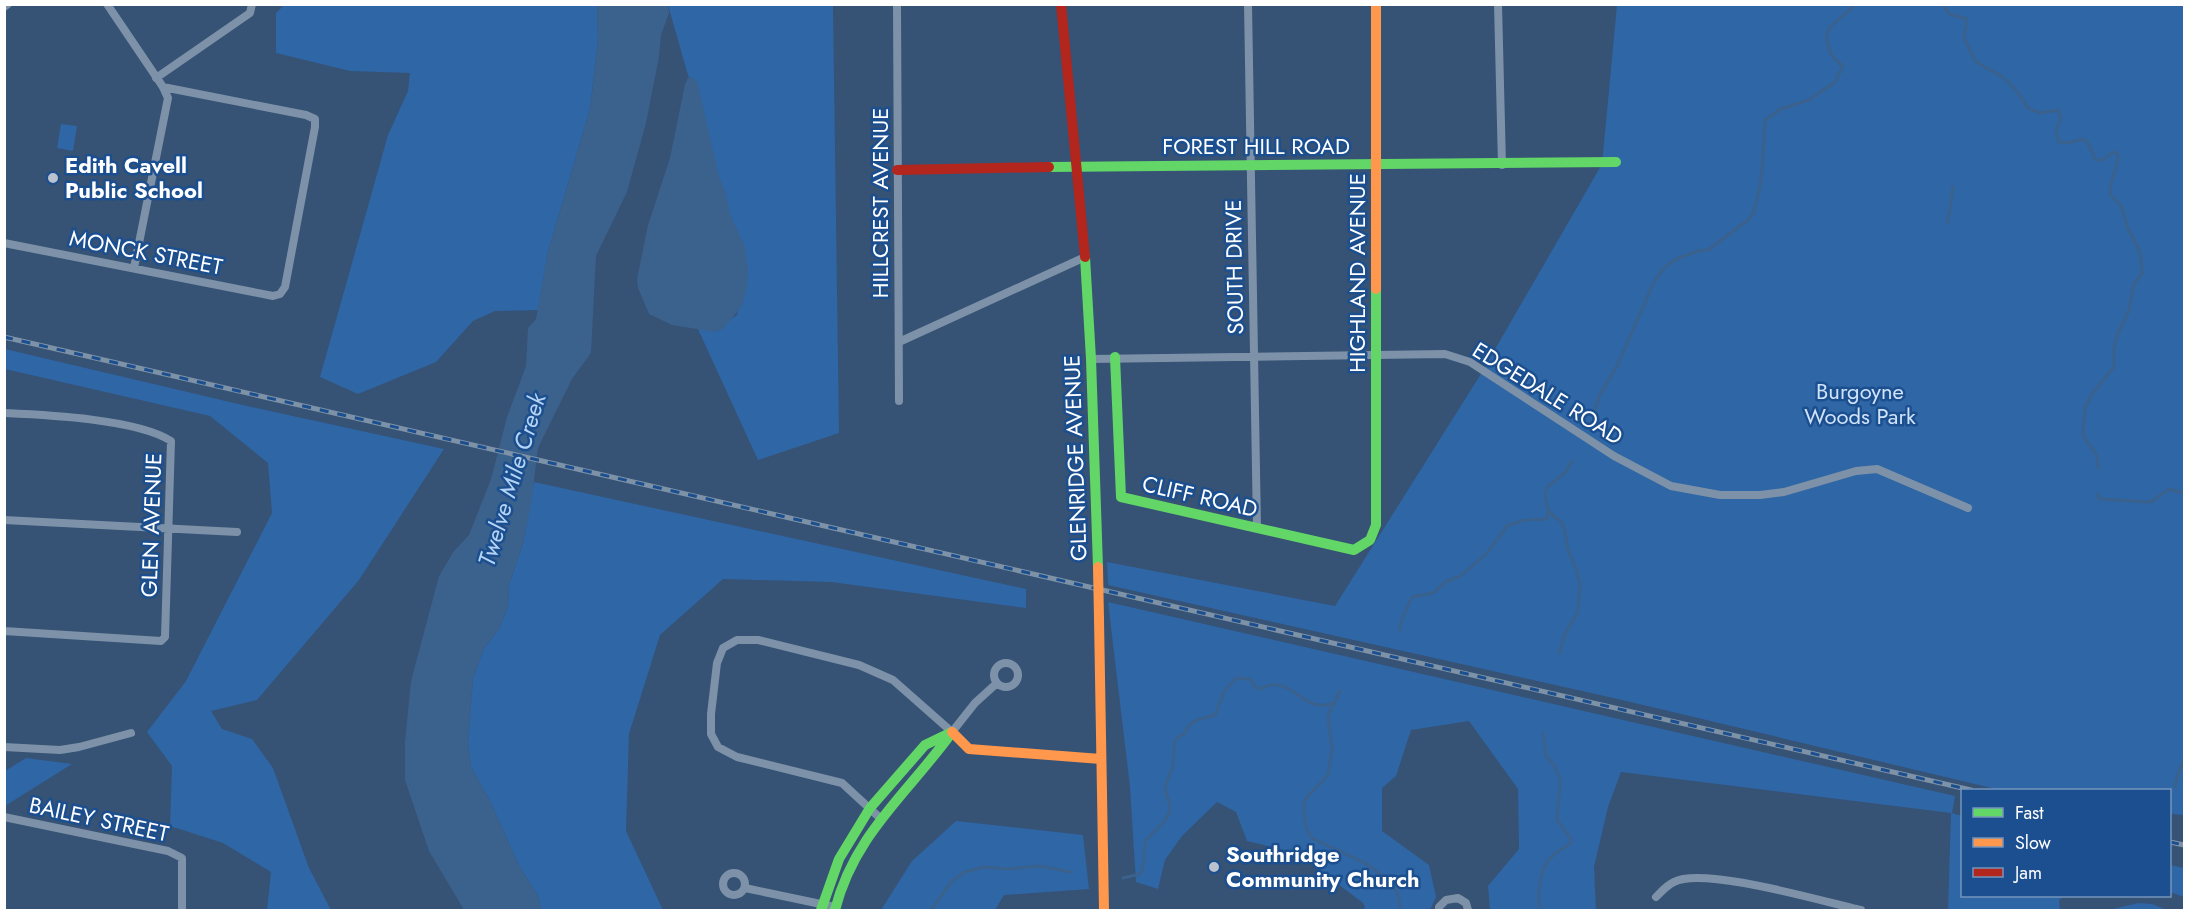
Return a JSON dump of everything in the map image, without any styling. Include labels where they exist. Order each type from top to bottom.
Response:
[{"type":"street","points":[[107,4],[168,98],[134,268]]},
{"type":"street","name":"HILLCREST AVENUE","points":[[897,4],[899,401]]},
{"type":"street","name":"GLENRIDGE AVENUE","points":[[1061,4],[1085,257],[1091,359],[1098,567],[1104,910]]},
{"type":"street","name":"SOUTH DRIVE","points":[[1248,4],[1257,528]]},
{"type":"street","name":"HIGHLAND AVENUE","points":[[1370,540],[1376,525],[1376,4]]},
{"type":"street","points":[[1498,4],[1502,165]]},
{"type":"street","points":[[156,78],[250,13],[252,6]]},
{"type":"street","name":"MONCK STREET","points":[[4,243],[273,296],[280,294],[285,287],[315,119],[306,115],[163,87]]},
{"type":"street","name":"FOREST HILL ROAD","points":[[897,170],[1077,166],[1250,167],[1616,162]]},
{"type":"street","points":[[899,342],[1085,257]]},
{"type":"street","name":"EDGEDALE ROAD","points":[[1091,359],[1445,354],[1470,362],[1614,456],[1671,486],[1720,495],[1760,495],[1784,492],[1856,471],[1876,469],[1968,508]]},
{"type":"street","name":"CLIFF ROAD","points":[[1115,357],[1121,497],[1354,550],[1370,540]]},
{"type":"street","name":"GLEN AVENUE","points":[[4,413],[119,424],[162,435],[171,441],[165,637],[161,641],[4,631]]},
{"type":"street","points":[[4,520],[237,532]]},
{"type":"street","points":[[880,818],[842,783],[738,757],[718,747],[711,734],[711,714],[717,663],[723,648],[736,640],[758,640],[859,665],[892,680],[969,749],[1101,759]]},
{"type":"street","points":[[745,888],[835,909],[855,856],[880,818],[936,755],[975,703],[997,683]]},
{"type":"street","points":[[822,907],[839,859],[870,808],[925,745],[952,732]]},
{"type":"street","points":[[4,747],[60,750],[131,733]]},
{"type":"street","name":"BAILEY STREET","points":[[4,817],[168,850],[183,860],[182,910]]},
{"type":"street","points":[[1656,897],[1674,882],[1697,876],[1732,881],[1861,910]]},
{"type":"street","points":[[1439,910],[1446,900],[1458,898],[1466,903],[1468,910]]},
{"type":"green space","points":[[285,4],[597,5],[598,41],[590,109],[548,252],[538,310],[495,311],[473,321],[436,362],[358,394],[320,377],[388,135],[408,91],[410,73],[350,71],[276,53],[276,13]]},
{"type":"green space","points":[[668,5],[833,5],[839,433],[758,460],[697,327],[718,327],[737,315],[739,303],[703,117],[687,72]]},
{"type":"green space","name":"Burgoyne Woods Park","points":[[1617,5],[2184,5],[2184,815],[2171,814],[2171,789],[1996,789],[1622,700],[1108,585],[1107,562],[1335,606],[1479,377],[1602,164]]},
{"type":"green space","points":[[61,124],[77,126],[73,151],[57,148]]},
{"type":"green space","points":[[5,349],[247,406],[444,449],[359,580],[257,700],[211,711],[222,729],[252,739],[273,768],[309,868],[331,910],[267,910],[271,872],[223,843],[170,826],[172,766],[147,732],[186,681],[272,513],[268,463],[210,416],[5,369]]},
{"type":"green space","points":[[534,482],[1026,589],[1026,608],[831,582],[723,579],[660,635],[629,734],[626,831],[663,910],[541,910],[538,896],[519,866],[490,801],[471,767],[468,743],[473,678],[484,648],[499,629],[508,606],[509,585],[523,543]]},
{"type":"green space","points":[[1108,602],[1955,796],[1952,813],[1961,816],[1961,897],[2063,897],[2059,900],[2060,910],[1948,910],[1951,813],[1621,772],[1608,807],[1594,867],[1596,910],[1490,910],[1488,886],[1519,849],[1518,789],[1469,721],[1411,730],[1396,776],[1382,788],[1382,831],[1429,865],[1436,897],[1430,910],[1363,910],[1365,907],[1363,903],[1297,853],[1247,841],[1236,812],[1217,802],[1182,836],[1165,860],[1158,889],[1136,882],[1130,787]]},
{"type":"green space","points":[[26,758],[72,764],[5,806],[5,771]]},
{"type":"green space","points":[[956,821],[1083,835],[1089,889],[1004,895],[995,910],[881,910],[912,861]]},
{"type":"green space","points":[[2171,865],[2184,868],[2184,897],[2171,892]]},
{"type":"green space","points":[[2138,903],[2152,904],[2167,910],[2109,910]]},
{"type":"water","name":"Twelve Mile Creek","points":[[597,5],[668,5],[669,13],[661,35],[646,123],[627,192],[596,256],[591,353],[572,379],[538,448],[531,504],[523,543],[509,585],[508,606],[499,629],[484,648],[473,678],[468,743],[471,767],[490,801],[519,866],[538,896],[541,910],[464,910],[429,851],[405,780],[405,741],[411,681],[439,576],[454,551],[469,535],[491,479],[507,417],[526,366],[528,328],[536,319],[548,252],[590,109],[598,41]]},
{"type":"water","points":[[691,77],[697,81],[719,177],[730,214],[745,247],[748,269],[742,306],[723,329],[715,332],[672,325],[649,314],[638,288],[637,279],[648,225],[670,158],[685,84]]},
{"type":"waterway","points":[[1593,416],[1599,396],[1617,366],[1655,280],[1664,268],[1676,259],[1708,250],[1753,214],[1760,187],[1765,120],[1781,109],[1809,100],[1835,82],[1843,66],[1831,53],[1827,42],[1828,30],[1854,4]]},
{"type":"waterway","points":[[1943,4],[1949,14],[1967,19],[1964,38],[1976,62],[2003,77],[2016,90],[2028,108],[2040,113],[2058,110],[2061,118],[2056,130],[2059,142],[2067,143],[2083,139],[2087,142],[2096,160],[2103,160],[2112,152],[2118,154],[2110,195],[2121,205],[2128,229],[2140,252],[2142,273],[2134,284],[2129,310],[2118,333],[2114,348],[2114,367],[2092,394],[2085,408],[2083,434],[2097,457],[2098,468]]},
{"type":"waterway","points":[[1948,222],[1953,187]]},
{"type":"waterway","points":[[1399,630],[1412,597],[1433,593],[1447,581],[1461,576],[1488,552],[1507,526],[1524,520],[1547,519],[1545,495],[1547,487],[1565,473],[1572,461]]},
{"type":"waterway","points":[[2097,494],[2100,499],[2151,502],[2169,489],[2184,493]]},
{"type":"waterway","points":[[1548,511],[1561,522],[1564,528],[1568,550],[1580,584],[1578,612],[1565,634],[1559,653]]},
{"type":"waterway","points":[[1123,878],[1140,874],[1146,840],[1169,814],[1170,806],[1165,789],[1173,766],[1174,743],[1193,722],[1215,715],[1225,690],[1236,678],[1250,679],[1255,687],[1260,689],[1280,685],[1313,704],[1333,703]]},
{"type":"waterway","points":[[1340,691],[1328,716],[1332,749],[1328,775],[1306,798],[1303,809],[1307,830],[1312,838],[1365,863],[1388,880],[1397,892],[1401,910]]},
{"type":"waterway","points":[[1540,910],[1539,886],[1544,868],[1557,852],[1570,844],[1571,839],[1557,820],[1560,780],[1554,765],[1546,756],[1543,733]]},
{"type":"waterway","points":[[2175,787],[2184,760]]},
{"type":"waterway","points":[[931,910],[952,881],[965,872],[984,867],[1009,869],[1039,866],[1071,872]]},
{"type":"railway","points":[[4,337],[1967,789]]},
{"type":"railway","points":[[2171,842],[2184,845]]},
{"type":"traffic: fast","points":[[1049,167],[1616,162]]},
{"type":"traffic: fast","points":[[1085,257],[1098,567]]},
{"type":"traffic: fast","points":[[1115,357],[1121,497],[1354,550],[1370,540],[1376,525],[1376,289]]},
{"type":"traffic: fast","points":[[821,910],[839,859],[870,808],[925,745],[952,732]]},
{"type":"traffic: fast","points":[[835,910],[844,883],[868,837],[950,735]]},
{"type":"traffic: slow","points":[[1376,4],[1376,289]]},
{"type":"traffic: slow","points":[[1098,567],[1099,619]]},
{"type":"traffic: slow","points":[[1099,619],[1104,910]]},
{"type":"traffic: slow","points":[[952,732],[969,749],[1101,759]]},
{"type":"traffic: jam","points":[[1061,4],[1085,257]]},
{"type":"traffic: jam","points":[[897,170],[1049,167]]},
{"type":"place","name":"Edith Cavell Public School","points":[[53,178]]},
{"type":"place","name":"Southridge Community Church","points":[[1214,867]]}]
